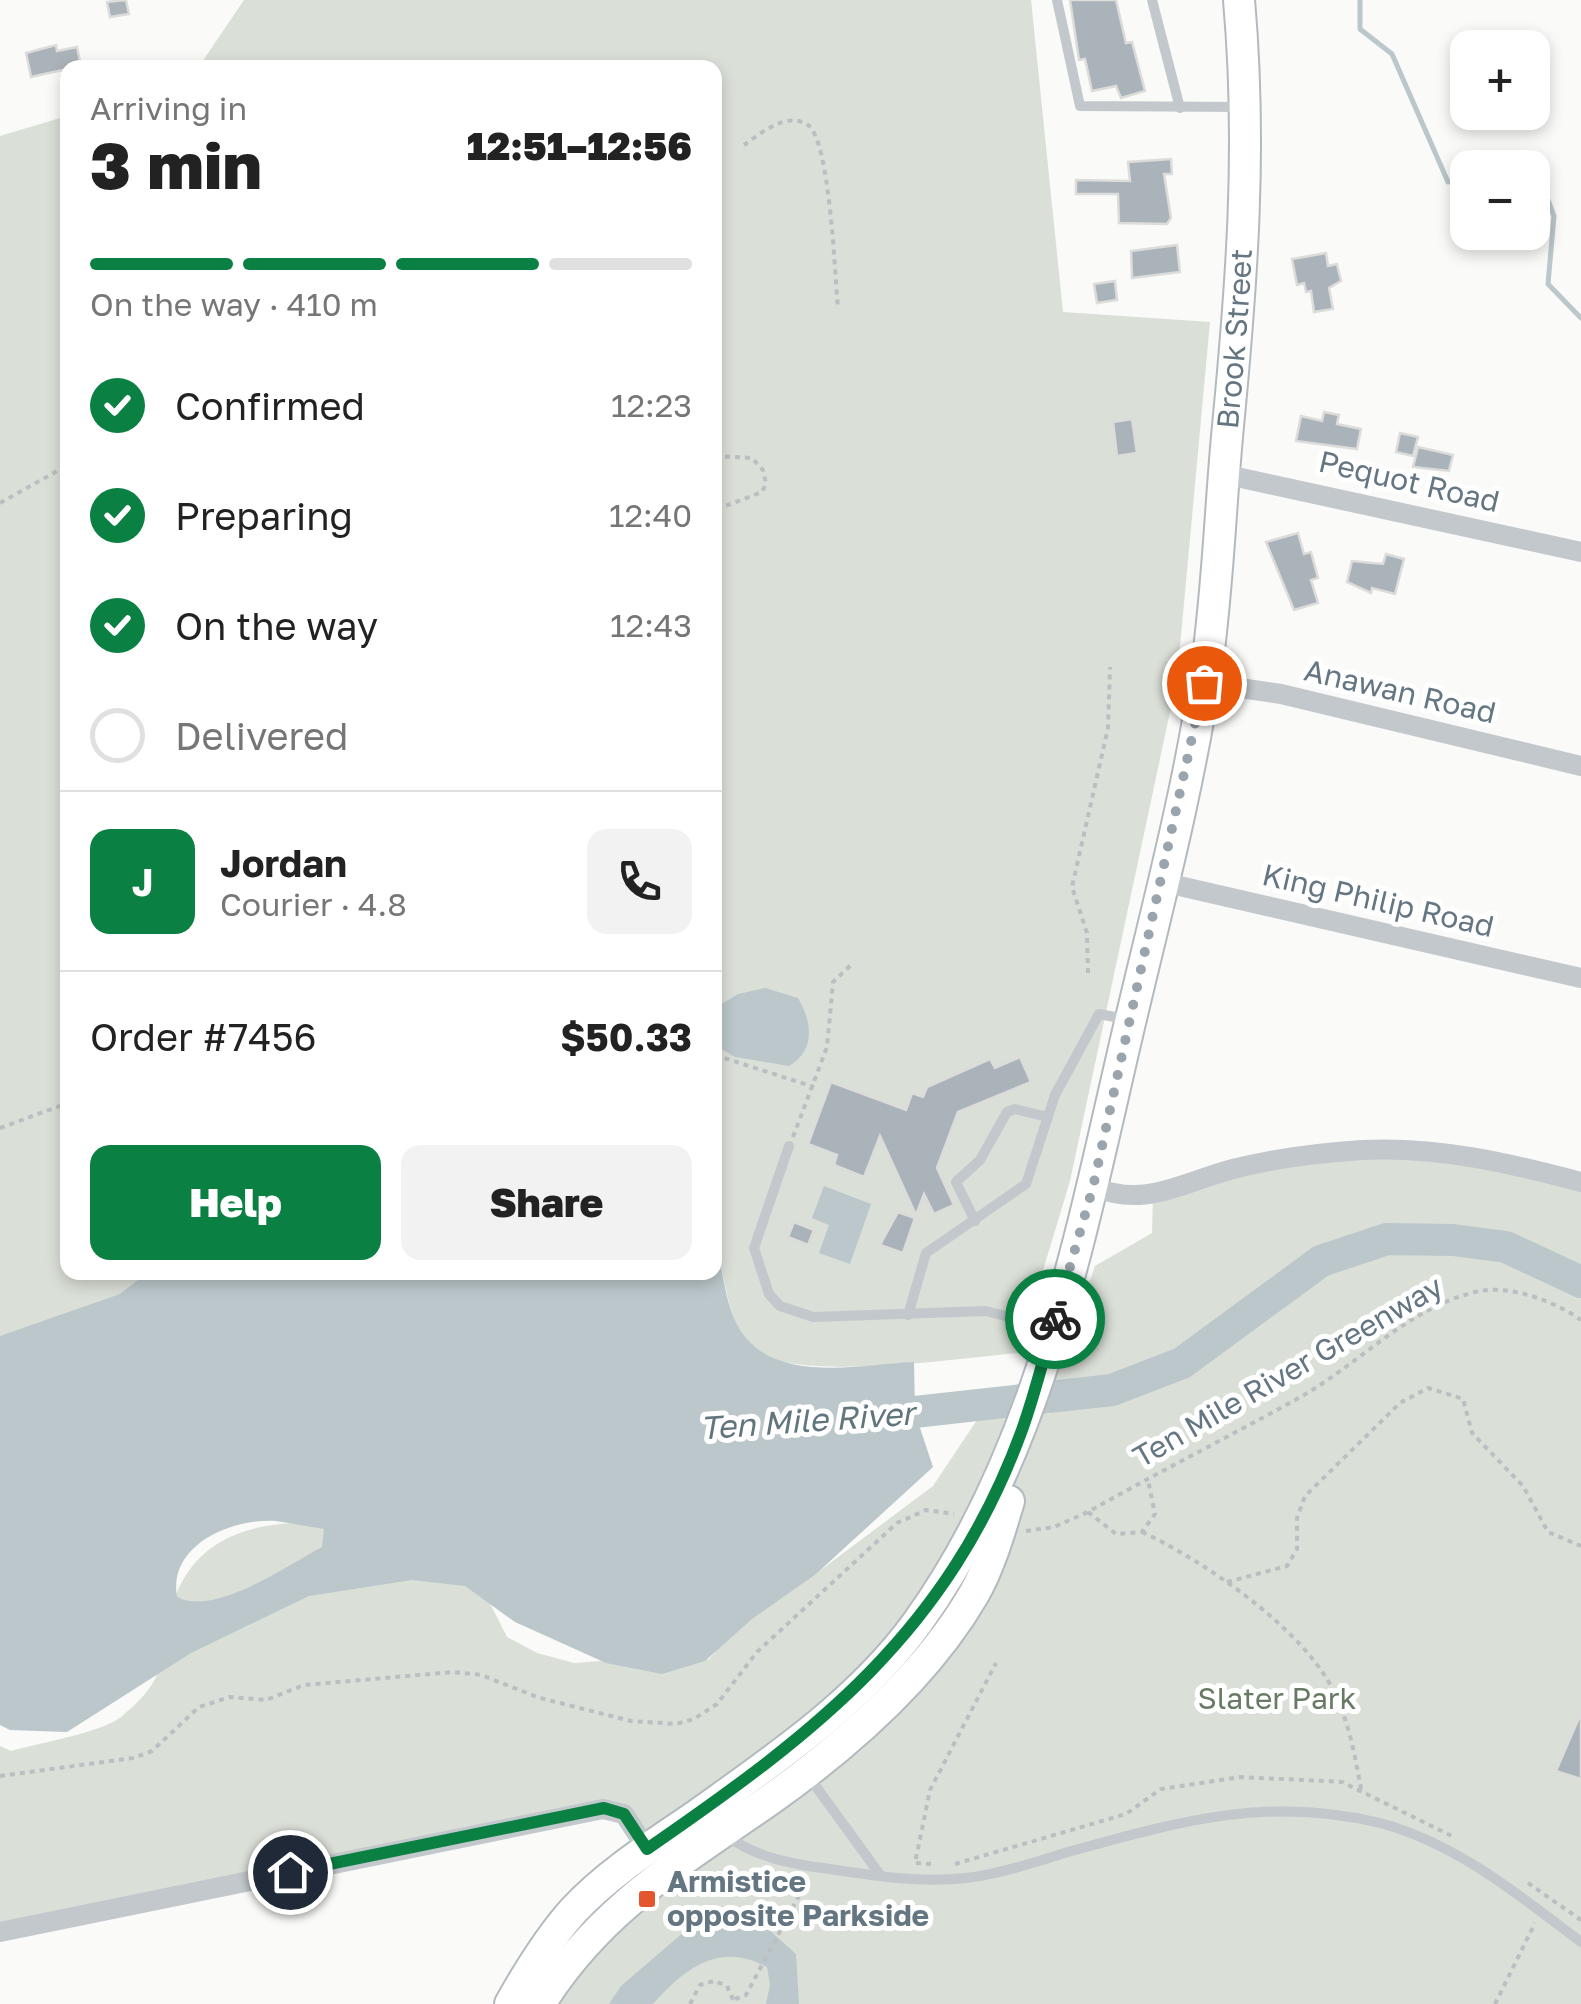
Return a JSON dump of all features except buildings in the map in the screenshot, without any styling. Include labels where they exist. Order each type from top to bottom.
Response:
[{"type":"main road","name":"Brook Street","points":[[991,1525],[1093,1187],[1205,680],[1220,574],[1223,474],[1245,224],[1248,107],[1239,0]]},
{"type":"main road","points":[[540,2004],[578,1949],[626,1900],[884,1662],[991,1525]]},
{"type":"main road","points":[[510,2004],[572,1912],[647,1849],[711,1823],[806,1774],[876,1712],[974,1594],[991,1525]]},
{"type":"street","name":"Pequot Road","points":[[1223,474],[1581,552]]},
{"type":"street","name":"Anawan Road","points":[[1205,680],[1281,694],[1581,766]]},
{"type":"street","name":"King Philip Road","points":[[1162,882],[1581,978]]},
{"type":"street","points":[[1093,1187],[1118,1196],[1147,1197],[1278,1158],[1364,1150],[1453,1153],[1581,1182]]},
{"type":"street","points":[[0,1932],[604,1808],[624,1814],[647,1849]]},
{"type":"lane","points":[[1057,0],[1080,106],[1248,107]]},
{"type":"lane","points":[[1152,0],[1180,108]]},
{"type":"lane","points":[[908,1315],[926,1253],[1026,1184],[1070,1063],[1099,1014],[1130,1020]]},
{"type":"lane","points":[[976,1222],[956,1182],[980,1160],[1007,1112],[1015,1109],[1048,1116]]},
{"type":"lane","points":[[789,1146],[755,1238],[757,1262],[769,1294],[793,1314],[812,1317],[986,1311],[1056,1316]]},
{"type":"lane","points":[[784,1751],[806,1774],[882,1876]]},
{"type":"lane","points":[[711,1823],[776,1861],[882,1876],[965,1878],[1159,1826],[1243,1810],[1342,1816],[1406,1831],[1487,1874],[1581,1942]]},
{"type":"path","points":[[744,144],[772,126],[788,122],[806,124],[814,132],[822,160],[838,309]]},
{"type":"path","points":[[722,456],[752,458],[766,480],[762,492],[722,507]]},
{"type":"path","points":[[0,504],[60,470]]},
{"type":"path","points":[[1088,973],[1090,946],[1072,888],[1110,718],[1110,667]]},
{"type":"path","points":[[789,1146],[827,1048],[833,982],[852,964]]},
{"type":"path","points":[[722,1057],[814,1087]]},
{"type":"path","points":[[0,1128],[60,1106]]},
{"type":"path","name":"Ten Mile River Greenway","points":[[0,1776],[133,1758],[152,1751],[200,1708],[230,1697],[266,1700],[304,1685],[453,1672],[481,1676],[540,1698],[631,1721],[676,1724],[694,1719],[717,1704],[757,1652],[897,1524],[926,1510],[991,1525],[1042,1530],[1088,1512],[1297,1399],[1411,1321],[1454,1298],[1501,1290],[1533,1297],[1581,1320]]},
{"type":"path","points":[[1227,1582],[1287,1566],[1297,1549],[1298,1518],[1305,1496],[1400,1403],[1428,1388],[1463,1399],[1472,1433],[1523,1486],[1548,1532],[1581,1546]]},
{"type":"path","points":[[1142,1532],[1154,1514],[1148,1480]]},
{"type":"path","points":[[1088,1512],[1116,1534],[1142,1532],[1177,1548],[1227,1582],[1311,1658],[1334,1691],[1361,1788]]},
{"type":"path","points":[[915,1863],[930,1790],[996,1663]]},
{"type":"path","points":[[690,2004],[700,1985],[714,1981],[727,1986],[735,2001],[746,1994],[808,1880]]},
{"type":"path","points":[[1496,2004],[1535,1923]]},
{"type":"green space","points":[[244,0],[1031,0],[1063,312],[1210,322],[1177,679],[1070,1181],[1018,1353],[833,1367],[766,1357],[748,1345],[741,1334],[722,1273],[722,60],[203,60]]},
{"type":"green space","points":[[60,118],[60,1280],[202,1280],[0,1336],[0,136]]},
{"type":"green space","name":"Slater Park","points":[[1344,1151],[1581,1179],[1581,2004],[555,2004],[579,1963],[660,1886],[648,1847],[615,1811],[0,1932],[0,1746],[11,1751],[99,1728],[121,1717],[140,1700],[159,1671],[178,1590],[189,1570],[219,1543],[277,1524],[334,1525],[473,1570],[507,1637],[537,1653],[574,1663],[613,1660],[654,1671],[709,1659],[754,1607],[810,1578],[933,1486],[983,1411],[1010,1401],[1049,1414],[1059,1382],[1041,1372],[1071,1276],[1090,1281],[1095,1266],[1152,1233],[1153,1197]]},
{"type":"water","points":[[765,988],[798,998],[809,1035],[798,1059],[789,1066],[735,1057],[722,1049],[722,1004],[738,994]]},
{"type":"water","points":[[824,1186],[871,1204],[850,1264],[819,1253],[829,1225],[812,1218]]},
{"type":"water","points":[[722,1274],[734,1318],[748,1340],[766,1354],[812,1367],[914,1362],[915,1413],[933,1467],[816,1574],[752,1619],[705,1661],[662,1674],[606,1663],[515,1622],[465,1586],[412,1580],[309,1596],[191,1653],[67,1732],[10,1730],[0,1725],[0,1336],[120,1294],[138,1280],[722,1280]],"holes":[[[259,1521],[324,1529],[322,1547],[230,1595],[192,1601],[177,1597],[177,1578],[183,1562],[193,1549],[223,1530]]]},
{"type":"water","points":[[723,1921],[768,1929],[796,1954],[799,2004],[766,2004],[770,1985],[767,1967],[733,1957],[704,1962],[690,1970],[653,2004],[609,2004],[621,1986],[685,1931]]},
{"type":"waterway","points":[[1360,0],[1360,29],[1392,54],[1450,182]]},
{"type":"waterway","points":[[1550,205],[1554,216],[1548,284],[1581,318]]},
{"type":"waterway","name":"Ten Mile River","points":[[870,1417],[1112,1390],[1182,1363],[1321,1261],[1387,1239],[1453,1240],[1506,1247],[1581,1282]]},
{"type":"way so far","points":[[1055,1319],[1093,1187],[1204,683]]},
{"type":"place","name":"Armistice opposite Parkside","points":[[647,1899]]},
{"type":"route","points":[[290,1872],[604,1808],[624,1814],[647,1849],[699,1814],[804,1737],[884,1662],[915,1626],[962,1556],[995,1495],[1022,1430],[1055,1319]]}]
